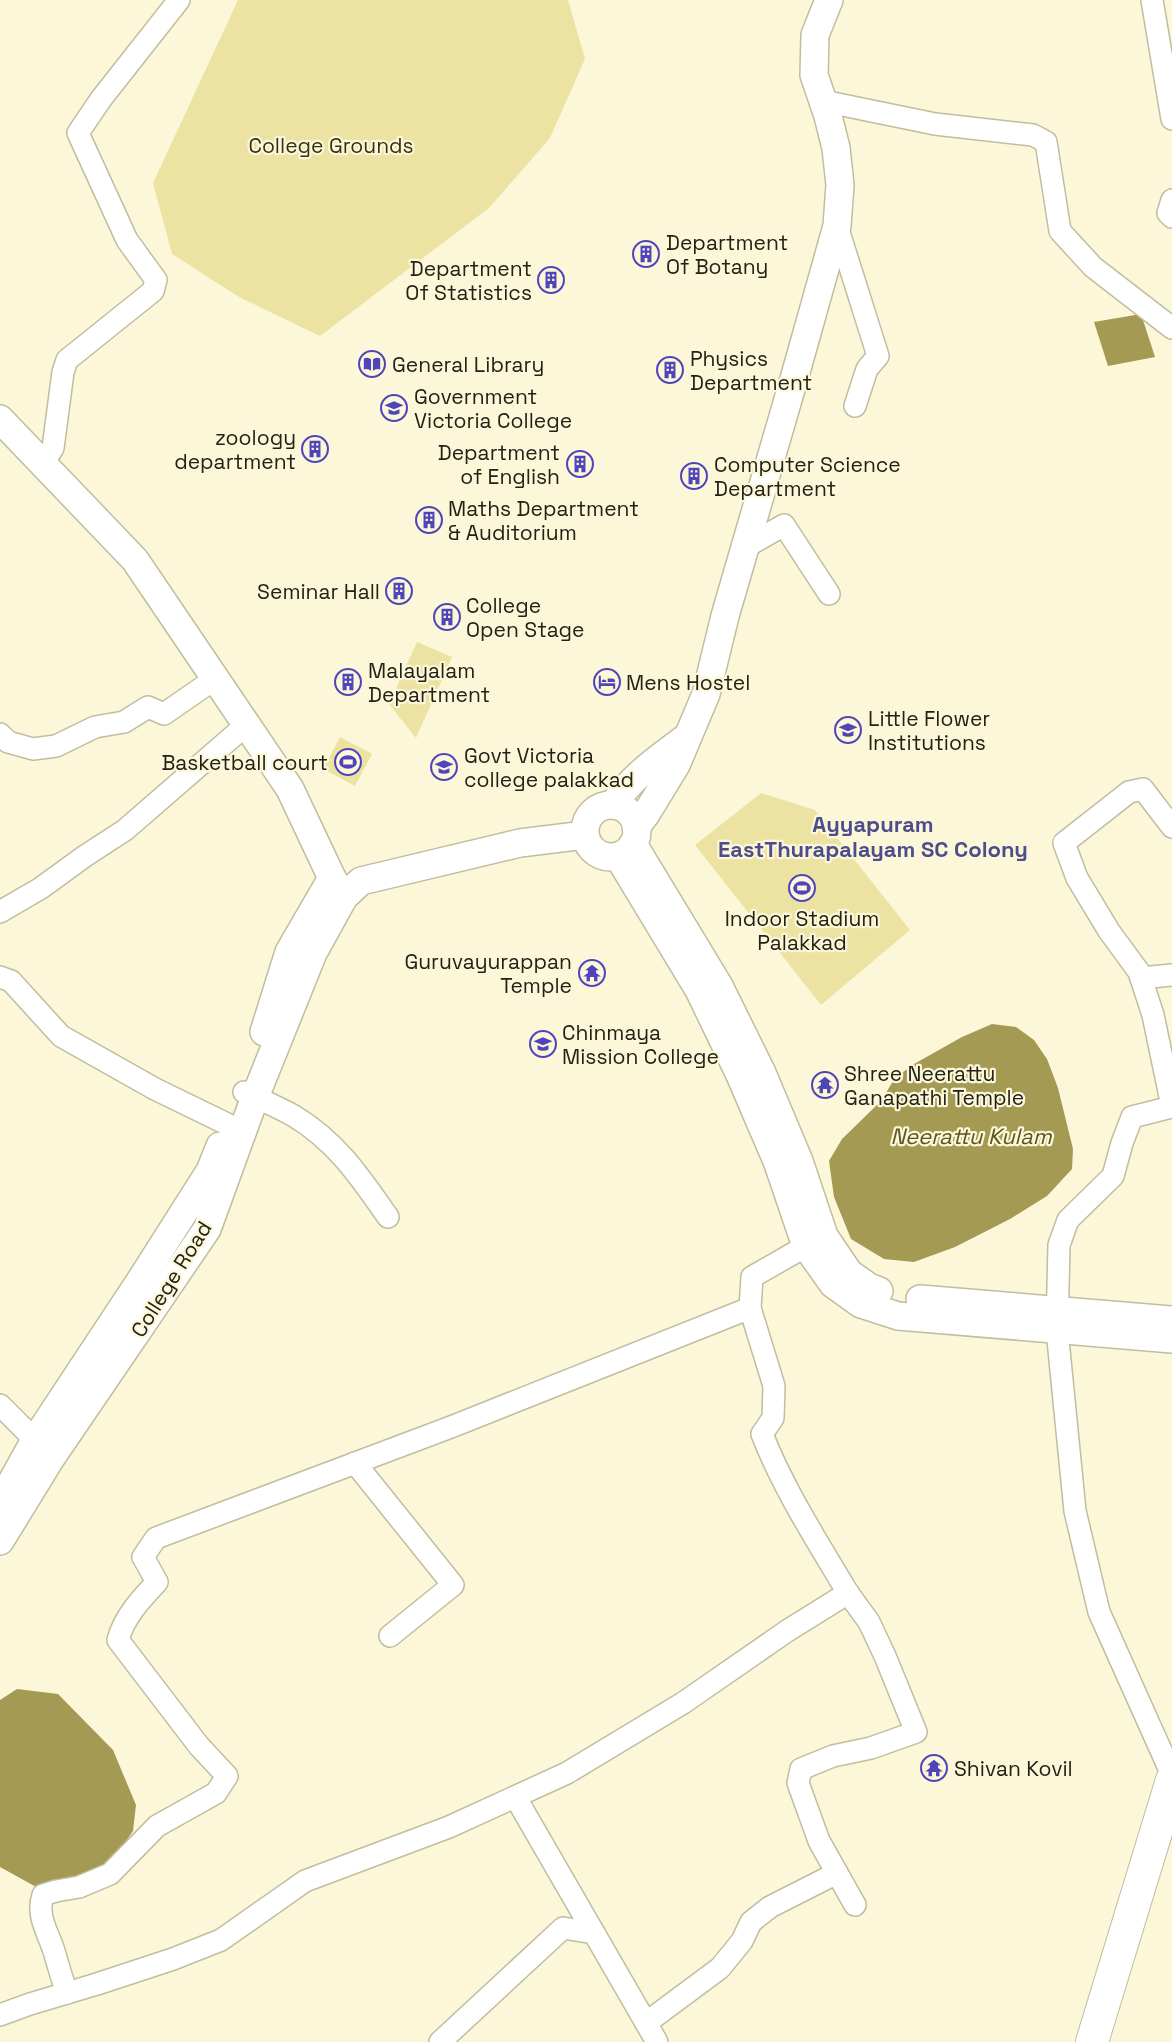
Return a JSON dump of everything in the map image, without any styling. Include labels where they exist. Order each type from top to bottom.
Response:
[{"type":"highway","points":[[1092,2042],[1127,1923],[1162,1819],[1172,1780]]},
{"type":"highway","points":[[1109,2042],[1172,1844]]},
{"type":"main road","points":[[828,0],[815,35],[814,75],[836,148],[840,185],[837,226],[744,548],[706,694],[676,765],[629,842],[607,857],[597,853],[589,846],[586,828],[593,812],[602,806],[613,805],[624,809],[632,816],[629,842],[713,976],[762,1073],[799,1161],[815,1241],[849,1273],[869,1287],[899,1297],[1172,1339]]},
{"type":"main road","points":[[0,419],[135,560],[290,789],[338,887],[541,826],[586,828]]},
{"type":"main road","points":[[613,805],[624,787],[639,773],[688,736]]},
{"type":"main road","name":"College Road","points":[[0,1541],[51,1458],[207,1229],[250,1094],[289,952],[338,887]]},
{"type":"main road","name":"College Road","points":[[0,1503],[35,1440],[210,1171],[229,1125],[250,1094]]},
{"type":"main road","points":[[1058,1320],[1172,1320]]},
{"type":"street","points":[[43,463],[53,448],[63,372],[67,360],[153,291],[156,279],[127,240],[78,132],[179,0]]},
{"type":"street","points":[[1152,0],[1172,119]]},
{"type":"street","points":[[823,101],[935,124],[1033,135],[1046,142],[1060,231],[1093,267],[1172,328]]},
{"type":"street","points":[[1172,200],[1168,213],[1172,217]]},
{"type":"street","points":[[837,226],[878,356],[867,369],[855,406]]},
{"type":"street","points":[[744,548],[784,525],[829,594]]},
{"type":"street","points":[[0,734],[8,742],[33,749],[56,746],[94,727],[124,722],[148,707],[164,714],[216,678]]},
{"type":"street","points":[[0,912],[41,888],[125,830],[246,725]]},
{"type":"street","points":[[1172,826],[1143,789],[1129,792],[1064,843],[1077,878],[1109,931],[1139,972],[1153,1015],[1172,1106],[1132,1117],[1113,1176],[1068,1220],[1059,1245],[1058,1320],[1075,1511],[1100,1612],[1172,1775]]},
{"type":"street","points":[[1141,978],[1172,975]]},
{"type":"street","points":[[0,977],[11,981],[61,1036],[155,1089],[229,1125]]},
{"type":"street","points":[[250,1094],[294,1116],[326,1140],[350,1164],[388,1217]]},
{"type":"street","points":[[815,1241],[752,1276],[750,1308],[774,1386],[773,1418],[762,1434],[772,1461],[800,1512],[848,1593],[869,1622],[916,1732],[871,1748],[833,1756],[801,1769],[798,1783],[819,1841],[855,1905]]},
{"type":"street","points":[[66,1994],[53,1948],[42,1924],[41,1903],[44,1895],[80,1887],[110,1874],[157,1826],[216,1793],[226,1776],[118,1640],[121,1630],[136,1605],[157,1582],[143,1557],[156,1538],[451,1427],[750,1308]]},
{"type":"street","points":[[0,1405],[35,1440]]},
{"type":"street","points":[[355,1463],[453,1585],[390,1636]]},
{"type":"street","points":[[0,2015],[220,1941],[305,1881],[449,1827],[567,1773],[683,1703],[787,1631],[848,1593]]},
{"type":"street","points":[[516,1798],[657,2042]]},
{"type":"street","points":[[646,2023],[720,1968],[742,1941],[751,1922],[770,1907],[837,1873]]},
{"type":"street","points":[[440,2042],[563,1928],[594,1933]]},
{"type":"green space","name":"College Grounds","points":[[238,0],[568,0],[585,59],[550,138],[489,208],[320,336],[239,297],[172,254],[153,183]]},
{"type":"green space","points":[[417,642],[452,657],[416,738],[389,704]]},
{"type":"green space","name":"Basketball court","points":[[340,737],[372,754],[355,786],[323,769]]},
{"type":"green space","name":"Indoor Stadium Palakkad","points":[[761,793],[815,810],[910,930],[821,1005],[695,845]]},
{"type":"water","points":[[1141,314],[1155,357],[1108,366],[1094,322]]},
{"type":"water","name":"Neerattu Kulam","points":[[992,1024],[1016,1027],[1034,1040],[1047,1059],[1058,1088],[1073,1149],[1072,1169],[1047,1196],[1010,1219],[955,1247],[914,1262],[884,1259],[851,1239],[834,1197],[829,1161],[842,1139],[881,1101],[895,1078],[914,1064],[962,1037]]},
{"type":"water","points":[[17,1689],[58,1694],[113,1750],[136,1805],[133,1831],[110,1864],[77,1879],[38,1888],[0,1867],[0,1700]]},
{"type":"place","name":"Department Of Botany","points":[[646,254]]},
{"type":"place","name":"Department Of Statistics","points":[[551,280]]},
{"type":"place","name":"General Library","points":[[372,364]]},
{"type":"place","name":"Physics Department","points":[[670,370]]},
{"type":"place","name":"Government Victoria College","points":[[394,408]]},
{"type":"place","name":"zoology department","points":[[315,449]]},
{"type":"place","name":"Department of English","points":[[580,464]]},
{"type":"place","name":"Computer Science Department","points":[[694,476]]},
{"type":"place","name":"Maths Department & Auditorium","points":[[429,520]]},
{"type":"place","name":"Seminar Hall","points":[[399,591]]},
{"type":"place","name":"College Open Stage","points":[[447,617]]},
{"type":"place","name":"Malayalam Department","points":[[348,682]]},
{"type":"place","name":"Mens Hostel","points":[[607,682]]},
{"type":"place","name":"Little Flower Institutions","points":[[848,730]]},
{"type":"place","name":"Basketball court","points":[[348,762]]},
{"type":"place","name":"Govt Victoria college palakkad","points":[[444,767]]},
{"type":"place","name":"Indoor Stadium Palakkad","points":[[802,888]]},
{"type":"place","name":"Guruvayurappan Temple","points":[[592,973]]},
{"type":"place","name":"Chinmaya Mission College","points":[[543,1044]]},
{"type":"place","name":"Shree Neerattu Ganapathi Temple","points":[[825,1085]]},
{"type":"place","name":"Shivan Kovil","points":[[934,1768]]},
{"type":"district","name":"Ayyapuram EastThurapalayam SC Colony","points":[[873,836]]}]
